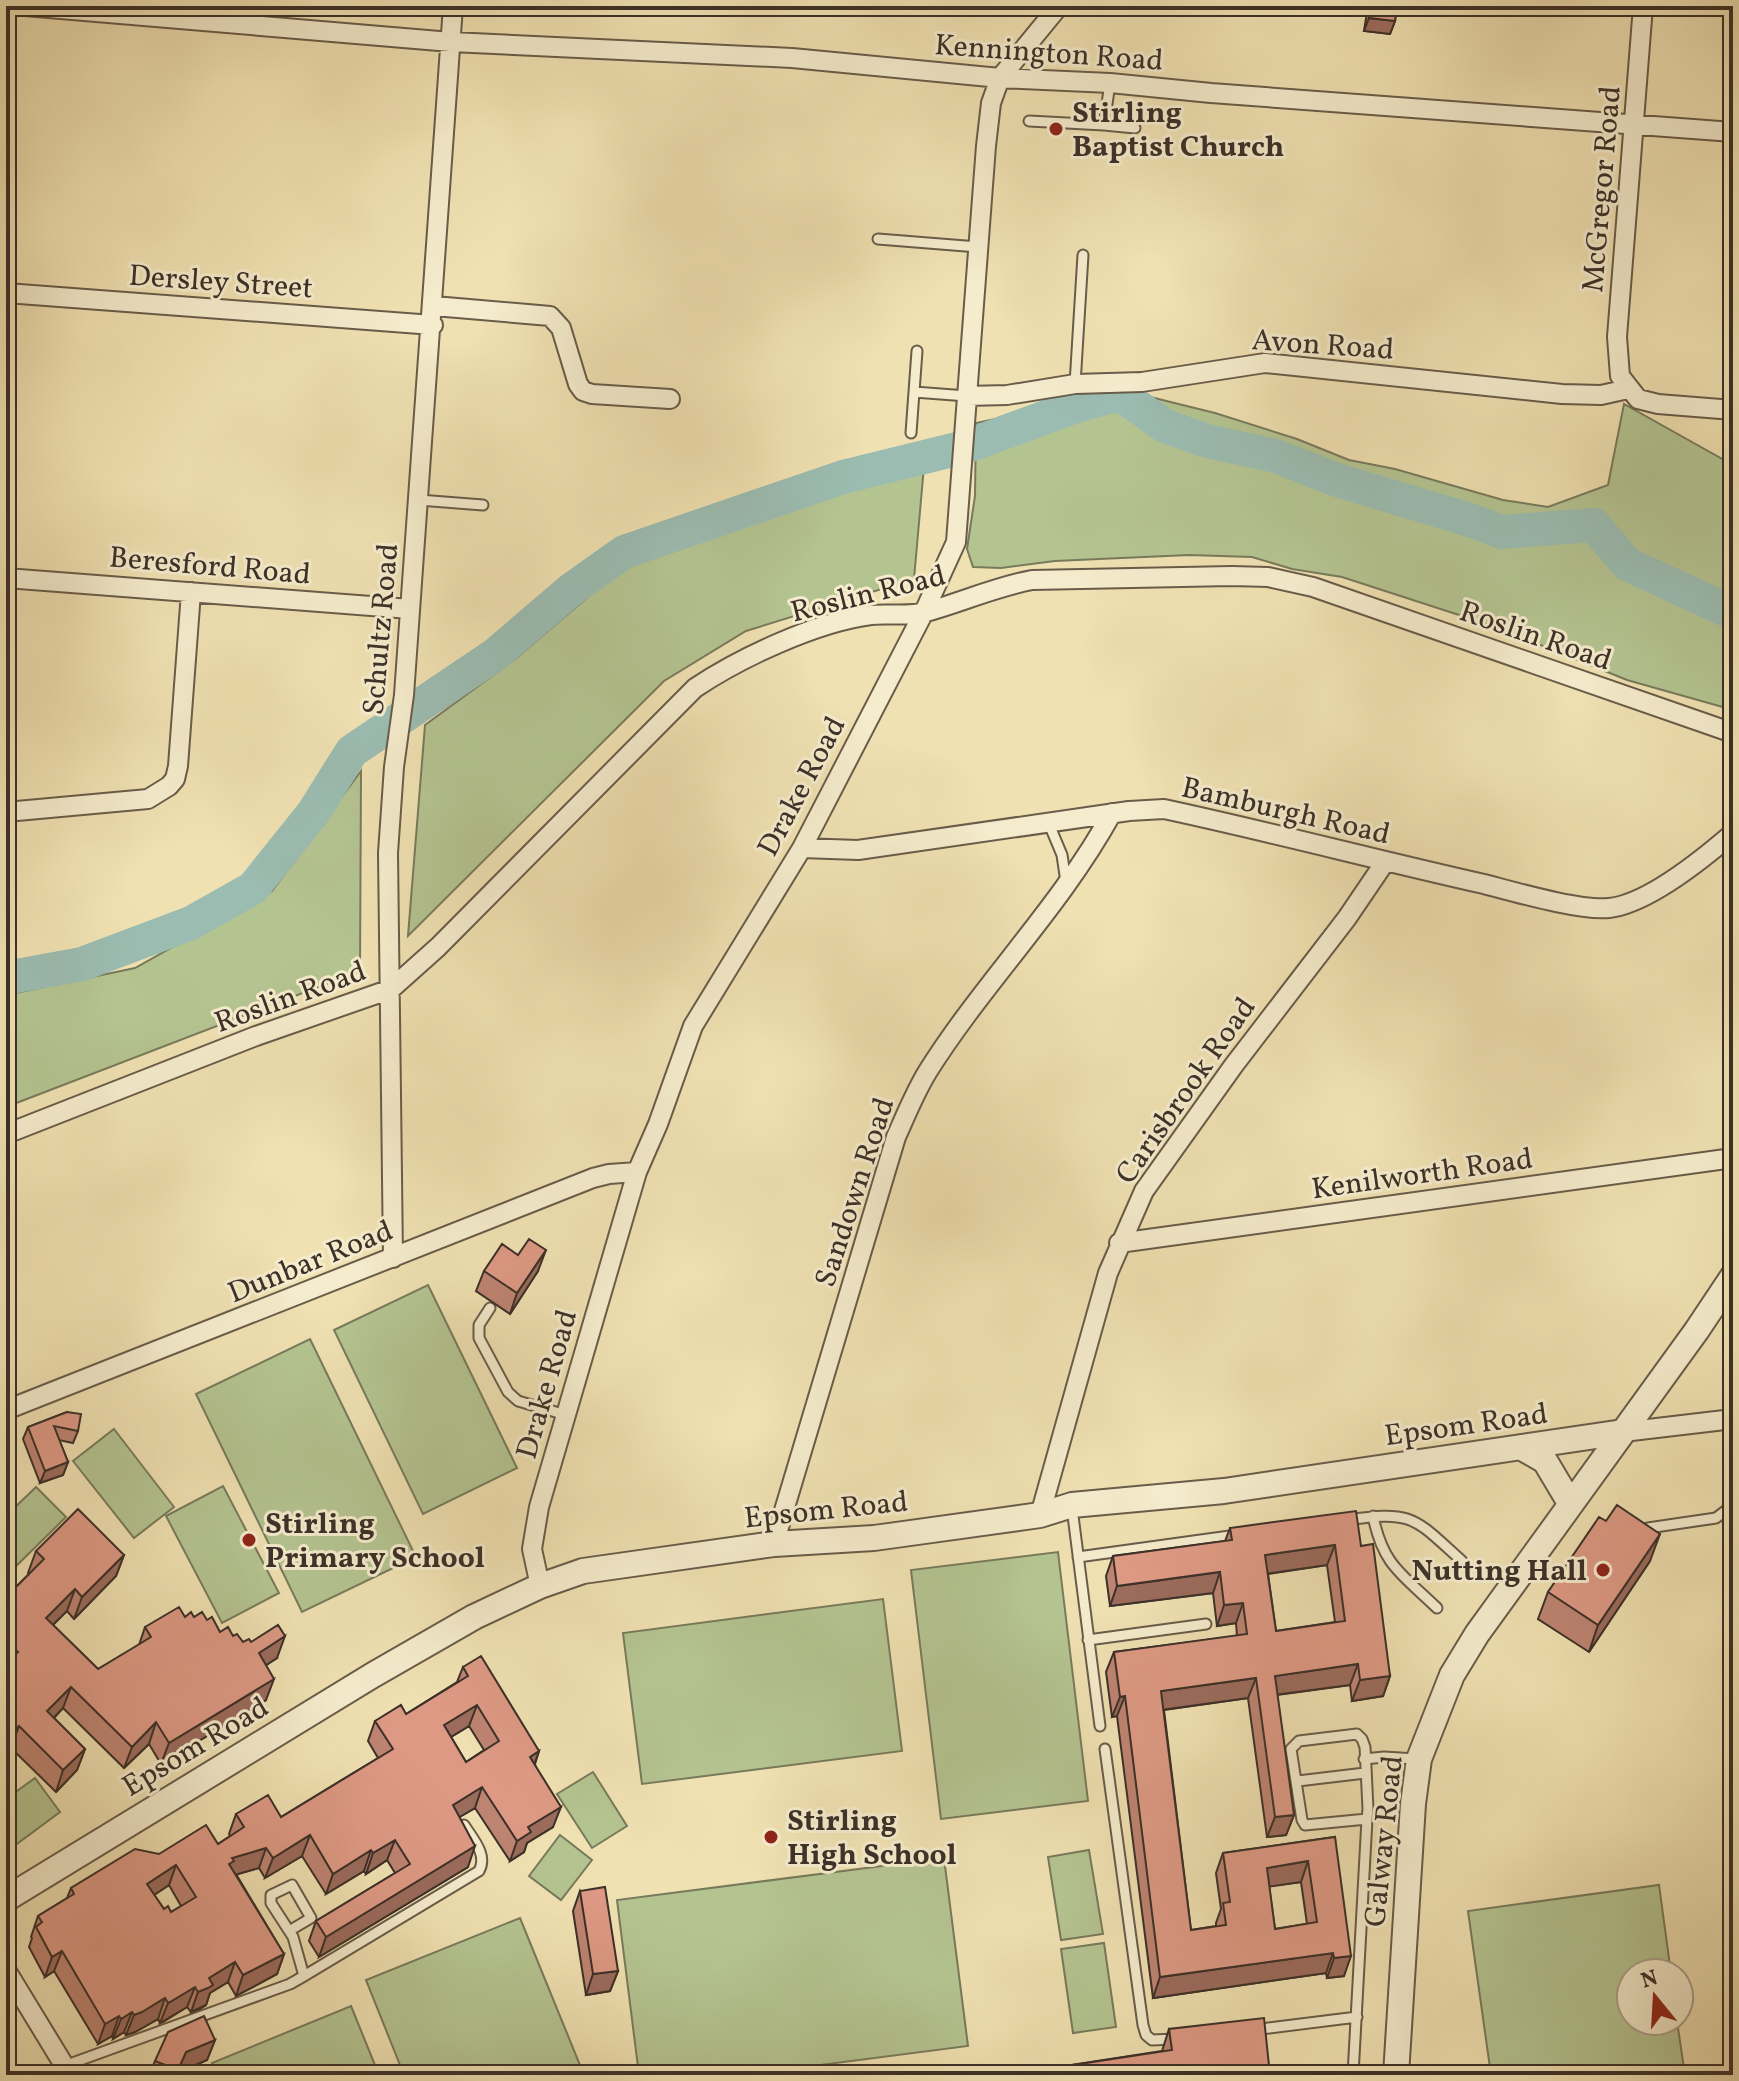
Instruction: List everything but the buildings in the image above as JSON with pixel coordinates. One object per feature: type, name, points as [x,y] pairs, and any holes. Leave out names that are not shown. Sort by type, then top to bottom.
[{"type":"street","name":"Kennington Road","points":[[25,6],[451,42],[792,58],[1000,78],[1110,83],[1733,132]]},
{"type":"street","name":"Schultz Road","points":[[393,1258],[388,853],[419,500],[453,6]]},
{"type":"street","name":"Drake Road","points":[[540,1586],[532,1549],[534,1533],[566,1415],[637,1172],[658,1124],[693,1026],[802,848],[924,612],[956,542],[991,103],[1000,78],[1059,6]]},
{"type":"street","name":"McGregor Road","points":[[1624,382],[1617,337],[1643,6]]},
{"type":"street","name":"Dersley Street","points":[[6,293],[433,315],[550,316],[561,328],[578,384],[583,391],[670,399]]},
{"type":"street","name":"Avon Road","points":[[967,396],[1007,395],[1075,384],[1142,382],[1265,363],[1562,394],[1601,395],[1624,382]]},
{"type":"street","points":[[1624,382],[1638,399],[1658,404],[1733,410]]},
{"type":"street","name":"Roslin Road","points":[[6,1134],[256,1036],[391,989],[438,947],[695,688],[720,671],[815,630],[871,615],[902,616],[924,612],[999,586],[1032,580],[1268,577],[1313,587],[1733,733]]},
{"type":"street","name":"Beresford Road","points":[[6,578],[410,609]]},
{"type":"street","points":[[6,812],[148,799],[175,779],[191,592]]},
{"type":"street","name":"Bamburgh Road","points":[[802,848],[858,850],[1112,813],[1164,809],[1385,862],[1581,905],[1610,908],[1631,902],[1669,881],[1733,833]]},
{"type":"street","name":"Sandown Road","points":[[774,1544],[896,1137],[908,1110],[940,1053],[1089,853],[1112,813]]},
{"type":"street","name":"Carisbrook Road","points":[[1040,1515],[1119,1243],[1144,1191],[1172,1149],[1347,918],[1385,862]]},
{"type":"street","name":"Kenilworth Road","points":[[1119,1243],[1733,1158]]},
{"type":"street","name":"Dunbar Road","points":[[6,1410],[593,1178],[637,1172]]},
{"type":"street","name":"Galway Road","points":[[1396,2075],[1413,1804],[1419,1759],[1452,1675],[1477,1634],[1733,1276]]},
{"type":"street","name":"Epsom Road","points":[[6,1899],[373,1675],[474,1617],[540,1586],[583,1571],[774,1544],[874,1538],[1040,1515],[1072,1505],[1224,1491],[1623,1432],[1733,1419]]},
{"type":"street","points":[[1524,1449],[1545,1461],[1570,1503]]},
{"type":"street","points":[[6,1970],[67,2071]]},
{"type":"lane","points":[[1104,125],[1110,83]]},
{"type":"lane","points":[[1029,121],[1135,128]]},
{"type":"lane","points":[[878,239],[978,247]]},
{"type":"lane","points":[[1075,384],[1083,255]]},
{"type":"lane","points":[[911,433],[917,351]]},
{"type":"lane","points":[[914,392],[967,396]]},
{"type":"lane","points":[[419,500],[483,505]]},
{"type":"lane","points":[[1048,823],[1062,855],[1066,885]]},
{"type":"lane","points":[[490,1308],[479,1325],[479,1338],[508,1392],[518,1401],[566,1415]]},
{"type":"lane","points":[[1072,1505],[1100,1726]]},
{"type":"lane","points":[[1648,1528],[1716,1518],[1733,1505]]},
{"type":"lane","points":[[1342,1520],[1397,1515],[1419,1523],[1462,1561]]},
{"type":"lane","points":[[1373,1516],[1378,1541],[1389,1562],[1437,1608]]},
{"type":"lane","points":[[1078,1557],[1249,1533]]},
{"type":"lane","points":[[1088,1640],[1206,1624]]},
{"type":"lane","points":[[1353,2075],[1367,1819],[1365,1747],[1357,1734],[1299,1741],[1291,1749],[1305,1825],[1367,1819]]},
{"type":"lane","points":[[1105,1749],[1143,2025],[1146,2035],[1152,2040],[1191,2037]]},
{"type":"lane","points":[[1364,1759],[1419,1759]]},
{"type":"lane","points":[[1298,1781],[1365,1773]]},
{"type":"lane","points":[[67,2071],[290,1984],[479,1871],[483,1857],[464,1825]]},
{"type":"lane","points":[[289,1931],[311,1918],[292,1885],[271,1895],[270,1899],[289,1931],[304,1976]]},
{"type":"lane","points":[[1236,2032],[1357,2017]]},
{"type":"green space","points":[[1122,390],[1215,413],[1297,439],[1349,460],[1395,469],[1503,500],[1548,507],[1608,485],[1624,404],[1733,465],[1733,710],[1627,680],[1496,627],[1342,577],[1292,569],[1252,557],[1189,555],[1055,561],[1001,568],[973,567],[967,549],[975,496],[976,423],[1040,403]]},
{"type":"green space","points":[[924,466],[914,579],[746,631],[664,681],[408,936],[425,725],[515,659],[641,552]]},
{"type":"green space","points":[[361,771],[360,971],[6,1107],[6,995],[135,968],[272,891]]},
{"type":"green space","points":[[428,1285],[517,1468],[423,1514],[334,1330]]},
{"type":"green space","points":[[310,1339],[416,1557],[302,1612],[196,1394]]},
{"type":"green space","points":[[114,1429],[174,1507],[134,1538],[73,1461]]},
{"type":"green space","points":[[223,1486],[279,1593],[222,1623],[166,1516]]},
{"type":"green space","points":[[36,1487],[66,1517],[6,1576],[6,1516]]},
{"type":"green space","points":[[1058,1552],[1088,1801],[941,1819],[911,1570]]},
{"type":"green space","points":[[883,1599],[902,1751],[642,1784],[623,1633]]},
{"type":"green space","points":[[593,1772],[627,1826],[592,1848],[557,1794]]},
{"type":"green space","points":[[35,1778],[60,1812],[6,1852],[6,1799]]},
{"type":"green space","points":[[560,1835],[592,1860],[561,1900],[529,1876]]},
{"type":"green space","points":[[1089,1850],[1103,1934],[1061,1940],[1048,1857]]},
{"type":"green space","points":[[944,1858],[968,2046],[743,2075],[639,2075],[617,1900]]},
{"type":"green space","points":[[1659,1885],[1669,1957],[1615,1957],[1615,2037],[1679,2037],[1685,2075],[1491,2075],[1468,1911]]},
{"type":"green space","points":[[520,1918],[584,2075],[404,2075],[366,1980]]},
{"type":"green space","points":[[1104,1943],[1116,2027],[1073,2033],[1061,1949]]},
{"type":"green space","points":[[351,2006],[379,2075],[217,2075],[212,2063]]},
{"type":"waterway","points":[[6,978],[82,964],[191,923],[253,888],[313,813],[352,751],[496,654],[572,589],[624,552],[843,477],[965,447],[1112,396],[1124,397],[1165,426],[1207,441],[1276,456],[1337,480],[1501,532],[1594,525],[1627,564],[1733,613]]},
{"type":"place","name":"Stirling Baptist Church","points":[[1056,129]]},
{"type":"place","name":"Stirling Primary School","points":[[249,1540]]},
{"type":"place","name":"Nutting Hall","points":[[1603,1570]]},
{"type":"place","name":"Stirling High School","points":[[771,1837]]}]
